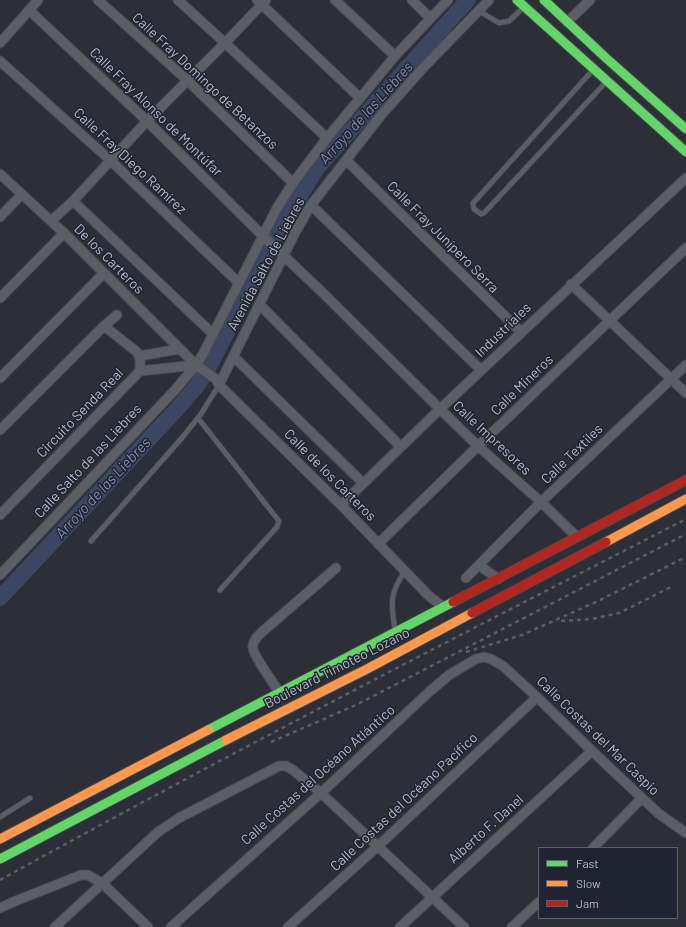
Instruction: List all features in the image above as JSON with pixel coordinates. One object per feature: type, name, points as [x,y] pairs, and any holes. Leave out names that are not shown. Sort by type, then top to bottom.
[{"type":"main road","points":[[517,0],[524,8],[686,152]]},
{"type":"main road","points":[[544,0],[686,129]]},
{"type":"main road","name":"Boulevard Timoteo Lozano","points":[[0,839],[686,480]]},
{"type":"main road","name":"Boulevard Timoteo Lozano","points":[[0,859],[232,737],[367,669],[686,499]]},
{"type":"street","points":[[0,43],[38,0]]},
{"type":"street","name":"Calle Fray Domingo de Betanzos","points":[[98,0],[187,80],[293,183]]},
{"type":"street","points":[[178,0],[226,42],[327,138]]},
{"type":"street","points":[[335,0],[395,56]]},
{"type":"street","points":[[412,0],[430,18]]},
{"type":"street","name":"Avenida Salto de Liebres","points":[[199,367],[213,334],[239,283],[265,238],[277,208],[293,183],[327,138],[395,56],[448,0]]},
{"type":"street","name":"Avenida Salto de Liebres","points":[[218,382],[234,357],[283,254],[311,205],[382,114],[423,68],[489,0]]},
{"type":"street","points":[[568,22],[590,0]]},
{"type":"street","points":[[51,221],[72,201],[187,80],[226,42],[261,1],[360,98]]},
{"type":"street","name":"Calle Fray Alonso de Montúfar","points":[[29,10],[147,121],[440,409]]},
{"type":"street","name":"Calle Fray Diego Ramírez","points":[[0,61],[111,160],[239,283]]},
{"type":"street","name":"Calle Fray Junípero Serra","points":[[346,160],[521,332]]},
{"type":"street","name":"De los Carteros","points":[[0,174],[64,233],[199,367]]},
{"type":"street","name":"Industriales","points":[[341,505],[400,446],[571,284],[686,178]]},
{"type":"street","points":[[0,217],[22,194]]},
{"type":"street","points":[[72,201],[213,334]]},
{"type":"street","points":[[311,205],[481,370]]},
{"type":"street","points":[[0,298],[64,233]]},
{"type":"street","name":"Calle Mineros","points":[[378,544],[478,446],[686,248]]},
{"type":"street","points":[[0,378],[104,273]]},
{"type":"street","points":[[571,284],[686,393]]},
{"type":"street","points":[[259,304],[400,446]]},
{"type":"street","points":[[0,430],[104,326],[117,315]]},
{"type":"street","points":[[104,326],[134,349],[140,356],[140,371]]},
{"type":"street","points":[[140,356],[179,348]]},
{"type":"street","points":[[234,357],[363,483]]},
{"type":"street","name":"Calle Textiles","points":[[466,578],[541,502],[686,365]]},
{"type":"street","name":"Circuito Senda Real","points":[[0,514],[140,371],[199,367]]},
{"type":"street","name":"Calle de los Carteros","points":[[199,367],[218,382],[378,544],[443,607]]},
{"type":"street","name":"Calle Salto de las Liebres","points":[[0,575],[175,390],[199,367]]},
{"type":"street","name":"Calle Impresores","points":[[440,409],[577,537]]},
{"type":"street","points":[[479,565],[498,579]]},
{"type":"street","points":[[279,692],[254,654],[252,646],[262,632],[336,568]]},
{"type":"street","name":"Calle Costas del Océano Atlántico","points":[[171,927],[449,675],[476,659],[484,657],[490,659]]},
{"type":"street","name":"Calle Costas del Mar Caspio","points":[[490,659],[503,666],[642,798],[663,817],[686,833]]},
{"type":"street","name":"Calle Costas del Océano Pacífico","points":[[288,927],[377,847],[537,697]]},
{"type":"street","name":"Alberto F. Danel","points":[[400,927],[592,751]]},
{"type":"street","points":[[55,927],[158,832],[179,818],[279,766],[286,766],[293,770],[320,793],[431,898],[464,927]]},
{"type":"street","points":[[594,847],[642,798]]},
{"type":"street","points":[[0,908],[85,874],[103,884],[148,927]]},
{"type":"street","points":[[512,927],[538,903]]},
{"type":"lane","points":[[479,11],[499,23],[509,21],[524,8]]},
{"type":"lane","points":[[593,70],[473,203],[474,209],[481,214],[484,213],[606,81]]},
{"type":"lane","points":[[91,541],[198,418],[209,402],[218,382]]},
{"type":"lane","points":[[198,418],[279,520],[277,527],[220,590]]},
{"type":"lane","points":[[396,632],[392,607],[392,595],[397,583],[405,571]]},
{"type":"lane","points":[[0,816],[30,798]]},
{"type":"waterway","name":"Arroyo de las Liebres","points":[[276,235],[317,168],[468,0]]},
{"type":"waterway","name":"Arroyo de las Liebres","points":[[208,369],[269,249]]},
{"type":"waterway","name":"Arroyo de las Liebres","points":[[0,598],[177,409],[204,375]]},
{"type":"railway","points":[[0,880],[85,833],[427,652],[686,519]]},
{"type":"railway","points":[[271,742],[356,705],[686,534]]},
{"type":"railway","points":[[466,652],[522,635],[596,602],[686,557]]},
{"type":"railway","points":[[561,621],[592,619],[619,613],[671,587]]},
{"type":"traffic: fast","points":[[517,0],[686,152]]},
{"type":"traffic: fast","points":[[544,0],[606,58],[686,129]]},
{"type":"traffic: fast","points":[[208,730],[453,602]]},
{"type":"traffic: fast","points":[[0,859],[226,740]]},
{"type":"traffic: slow","points":[[606,542],[686,499]]},
{"type":"traffic: slow","points":[[226,740],[367,669],[472,613]]},
{"type":"traffic: slow","points":[[0,839],[208,730]]},
{"type":"traffic: jam","points":[[453,602],[686,480]]},
{"type":"traffic: jam","points":[[472,613],[606,542]]}]
